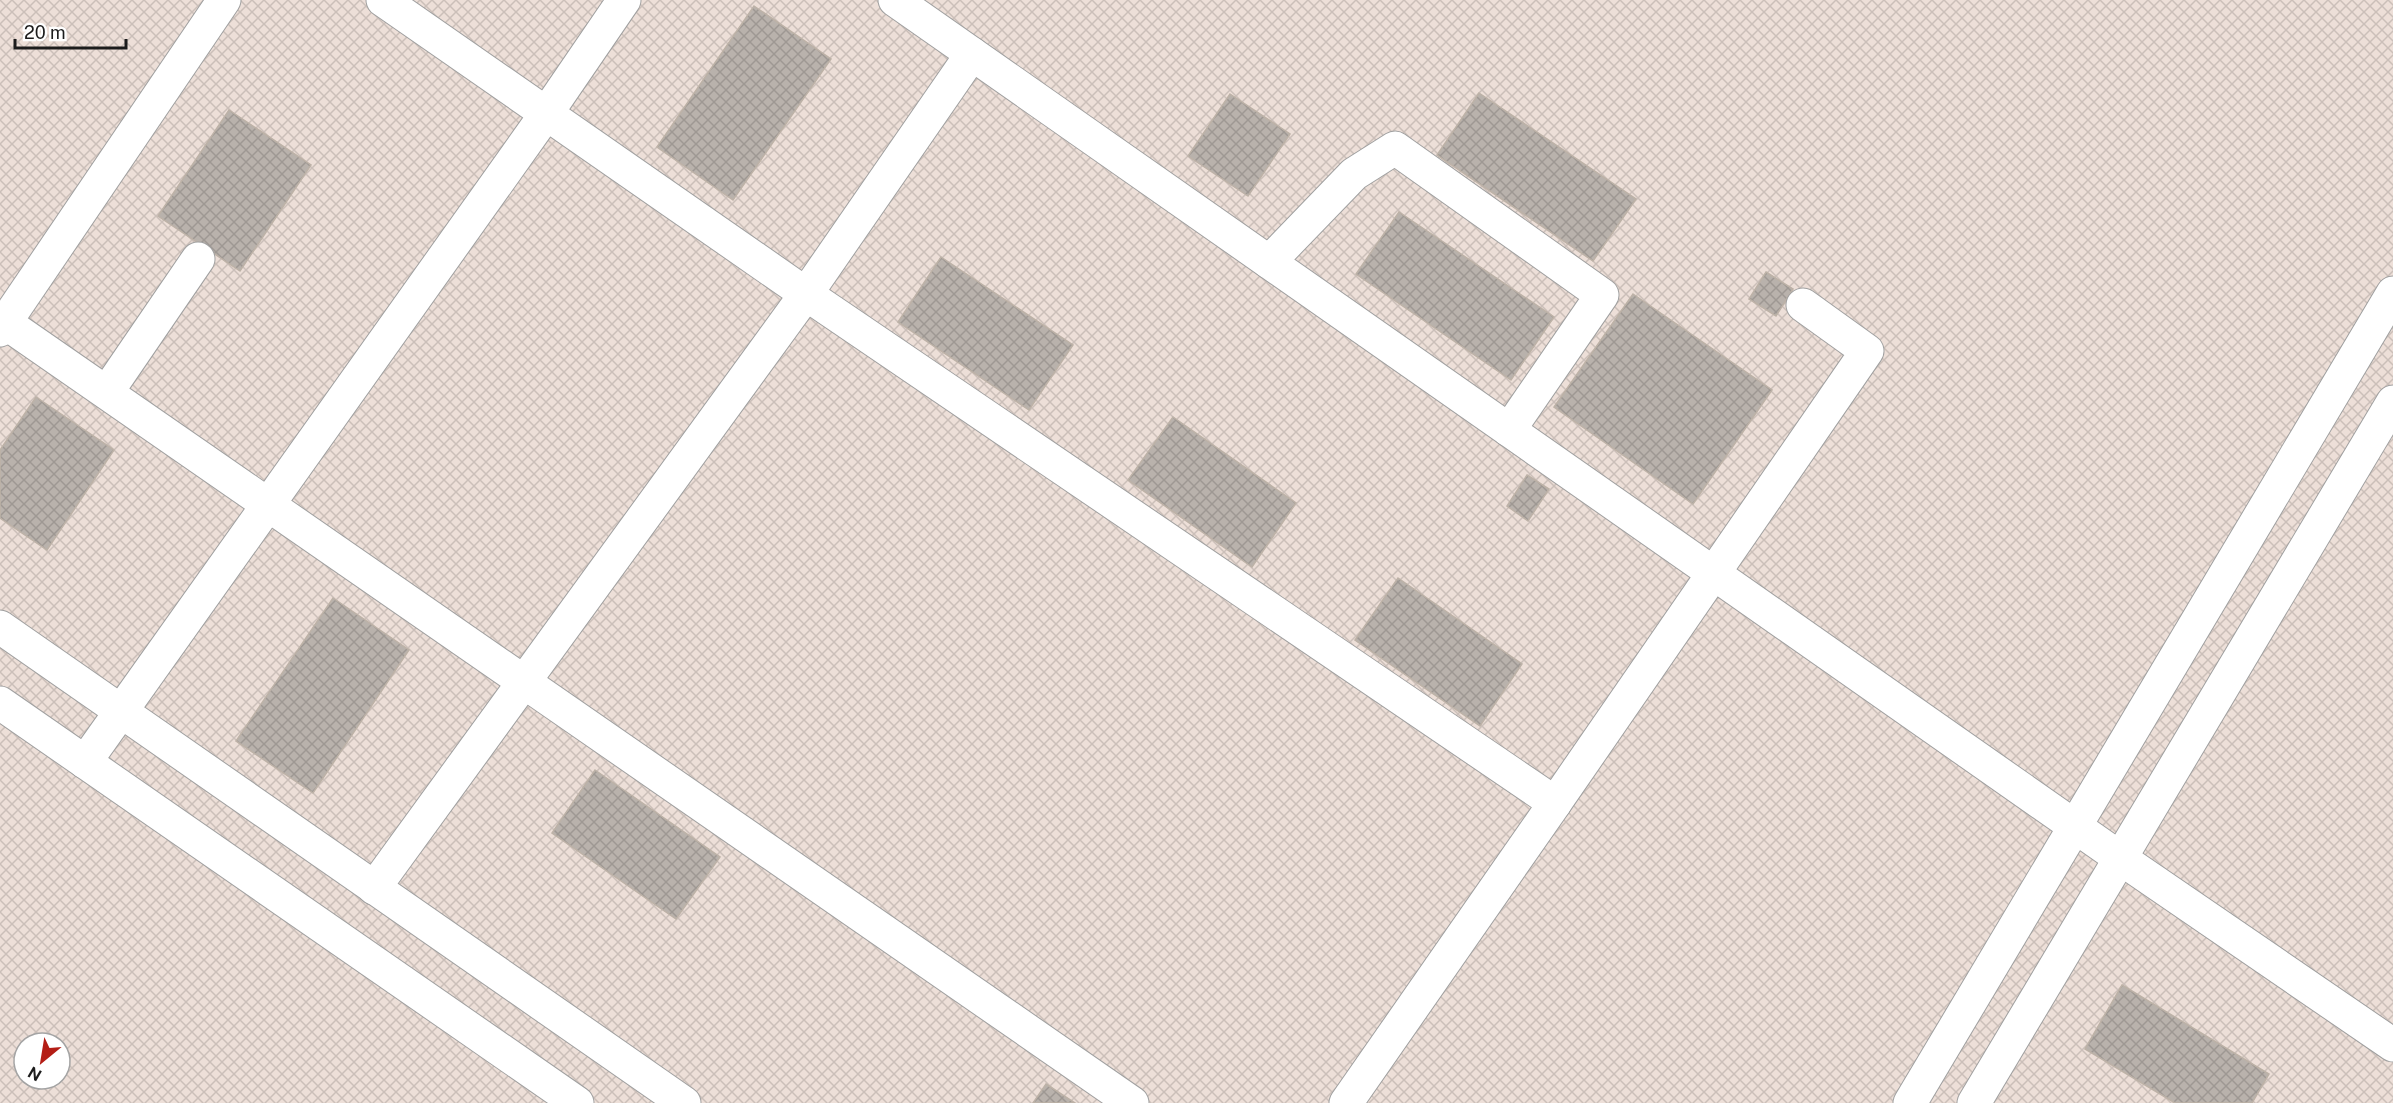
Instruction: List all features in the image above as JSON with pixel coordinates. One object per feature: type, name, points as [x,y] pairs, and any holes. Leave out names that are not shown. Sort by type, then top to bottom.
[{"type":"lane","points":[[224,0],[2,323],[107,392],[1132,1103]]},
{"type":"lane","points":[[382,0],[806,294],[1555,803]]},
{"type":"lane","points":[[85,762],[546,114],[624,0]]},
{"type":"lane","points":[[895,0],[2120,858],[2393,1045]]},
{"type":"lane","points":[[374,888],[806,294],[972,54]]},
{"type":"lane","points":[[1269,262],[1354,174],[1395,148],[1602,295],[1509,430]]},
{"type":"lane","points":[[107,392],[198,259]]},
{"type":"lane","points":[[1910,1103],[2393,293]]},
{"type":"lane","points":[[1346,1103],[1867,351],[1803,305]]},
{"type":"lane","points":[[1974,1103],[2393,402]]},
{"type":"lane","points":[[0,627],[684,1103]]},
{"type":"lane","points":[[0,703],[577,1103]]},
{"type":"shaded area","points":[[0,0],[2393,0],[2393,1103],[0,1103]]},
{"type":"building","points":[[754,6],[831,59],[733,200],[657,147]]},
{"type":"building","points":[[1479,93],[1636,199],[1593,261],[1437,155]]},
{"type":"building","points":[[1230,94],[1290,134],[1248,196],[1188,156]]},
{"type":"building","points":[[229,110],[311,165],[240,271],[158,216]]},
{"type":"building","points":[[1399,212],[1554,317],[1511,380],[1356,274]]},
{"type":"building","points":[[941,257],[1073,345],[1029,410],[898,322]]},
{"type":"building","points":[[1766,272],[1793,289],[1776,316],[1749,299]]},
{"type":"building","points":[[1633,294],[1772,390],[1693,504],[1554,407]]},
{"type":"building","points":[[36,397],[114,450],[47,550],[0,518],[0,450]]},
{"type":"building","points":[[1173,417],[1296,503],[1252,567],[1128,480]]},
{"type":"building","points":[[1527,475],[1549,489],[1528,521],[1507,506]]},
{"type":"building","points":[[1398,578],[1522,664],[1480,726],[1355,640]]},
{"type":"building","points":[[333,598],[409,650],[313,793],[236,741]]},
{"type":"building","points":[[595,770],[720,857],[676,919],[552,833]]},
{"type":"building","points":[[2122,985],[2269,1074],[2252,1103],[2175,1103],[2085,1049]]},
{"type":"building","points":[[1046,1084],[1075,1103],[1033,1103]]}]
